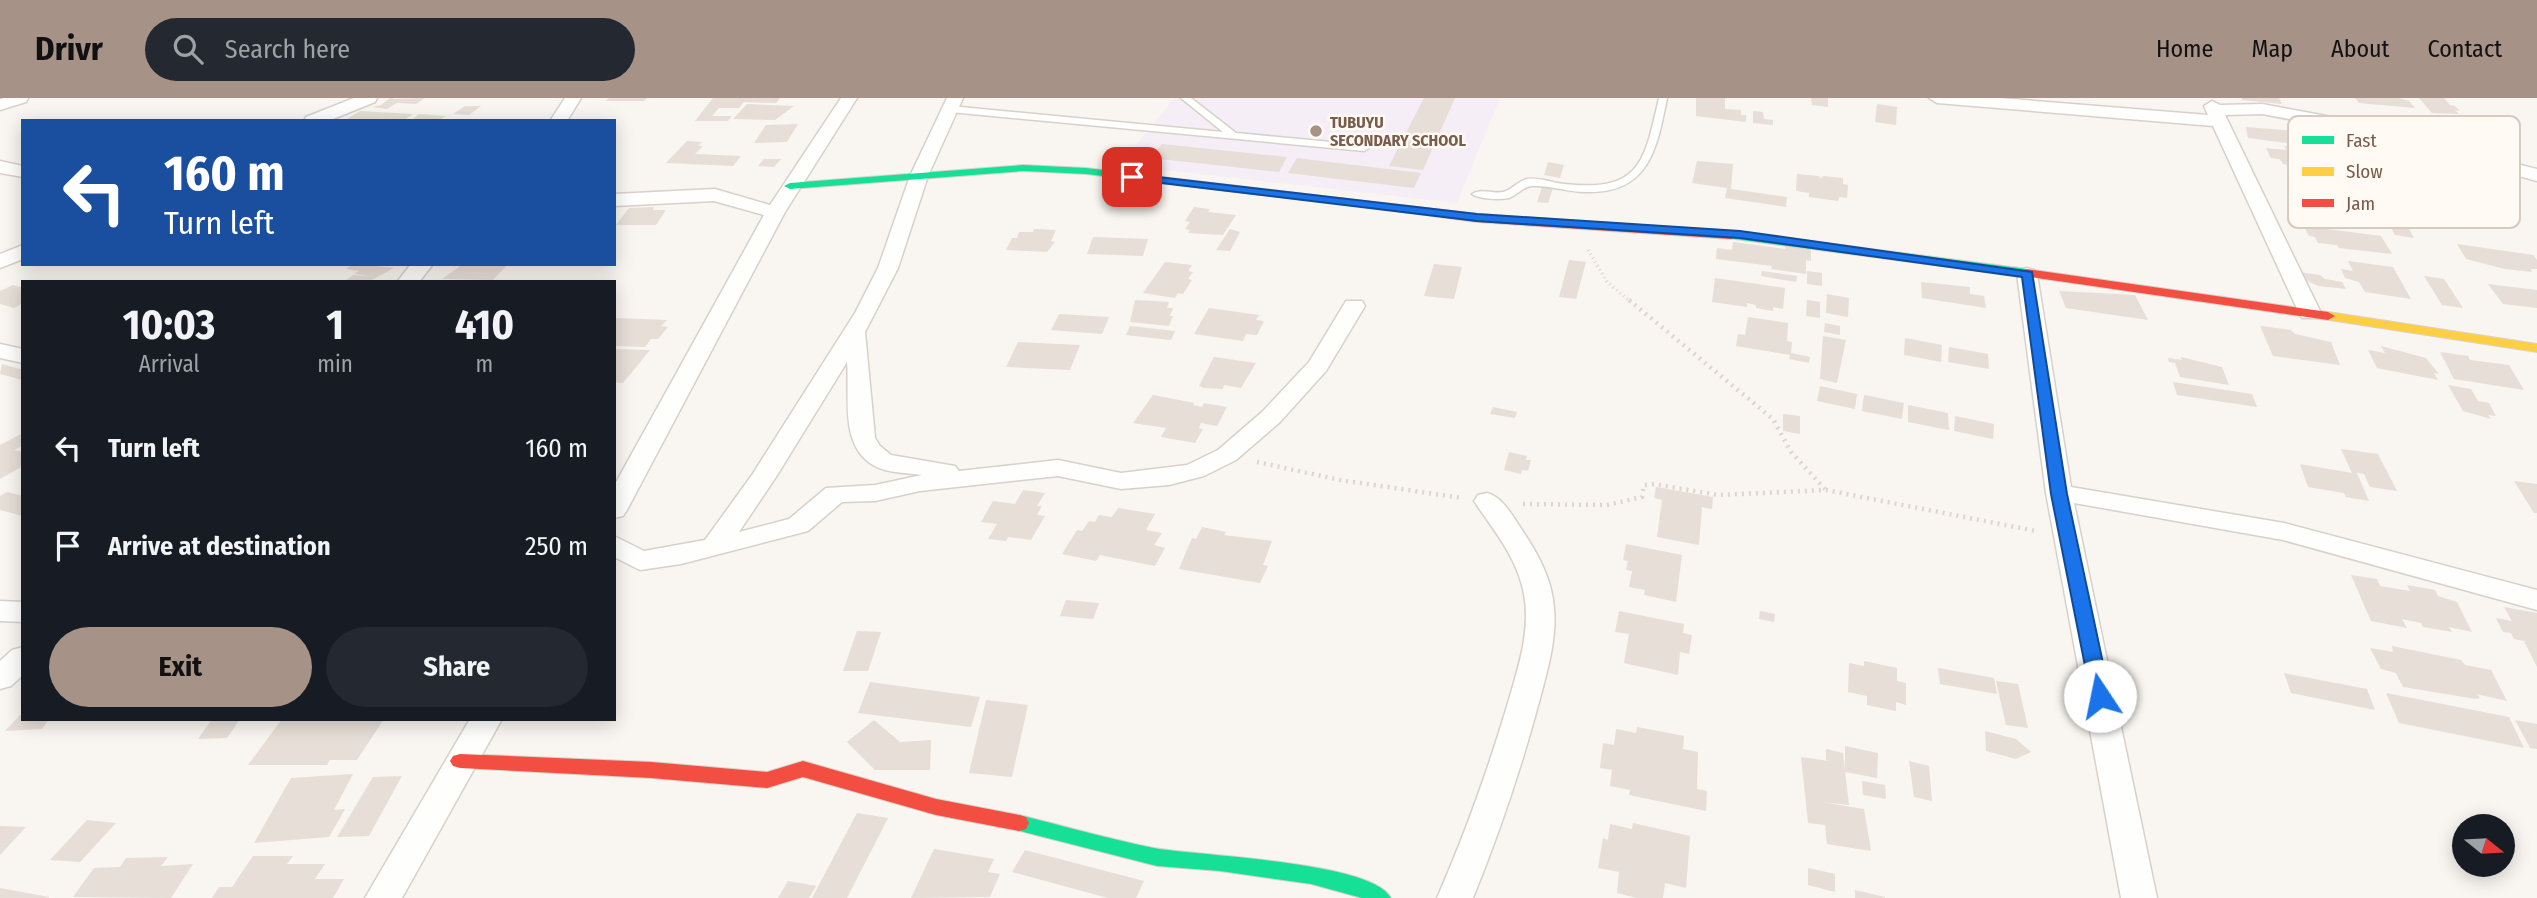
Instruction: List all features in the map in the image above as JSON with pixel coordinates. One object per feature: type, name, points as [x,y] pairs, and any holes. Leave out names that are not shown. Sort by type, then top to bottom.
[{"type":"street","points":[[0,105],[20,98]]},
{"type":"street","points":[[317,119],[369,98]]},
{"type":"street","points":[[559,119],[573,98]]},
{"type":"street","points":[[616,506],[775,212],[849,98]]},
{"type":"street","points":[[1937,98],[2213,110],[2262,109],[2300,116]]},
{"type":"street","points":[[714,547],[763,477],[854,330],[888,268],[919,176],[952,103]]},
{"type":"street","points":[[2213,110],[2310,313]]},
{"type":"street","points":[[0,167],[21,172]]},
{"type":"street","points":[[790,186],[1023,168],[1086,171],[1477,218],[1740,234],[2310,313],[2537,348]]},
{"type":"street","points":[[2520,171],[2537,175]]},
{"type":"street","points":[[616,200],[715,195],[775,212]]},
{"type":"street","points":[[0,262],[21,252]]},
{"type":"street","points":[[409,280],[421,266]]},
{"type":"street","points":[[2028,274],[2059,494],[2139,898]]},
{"type":"street","points":[[616,546],[640,561],[714,547],[798,525],[835,494],[875,493],[919,484],[1058,468],[1121,481],[1147,480],[1195,471],[1227,455],[1271,417],[1318,366],[1354,306]]},
{"type":"street","points":[[854,330],[863,438],[870,450],[883,461],[979,477]]},
{"type":"street","points":[[0,351],[21,356]]},
{"type":"street","points":[[2059,494],[2142,505],[2284,532],[2537,600]]},
{"type":"street","points":[[1455,898],[1479,842],[1510,751],[1538,649],[1540,609],[1526,559],[1515,537],[1487,501]]},
{"type":"street","points":[[0,611],[21,612]]},
{"type":"street","points":[[0,678],[21,658]]},
{"type":"street","points":[[383,898],[485,721]]},
{"type":"street","points":[[460,761],[651,770],[767,780],[803,769],[936,807],[1058,831],[1157,857],[1220,862],[1311,876],[1373,892],[1380,898]]},
{"type":"lane","points":[[1185,98],[1234,136]]},
{"type":"lane","points":[[1477,194],[1507,195],[1528,182],[1596,191],[1621,186],[1643,168],[1655,134],[1663,98]]},
{"type":"lane","points":[[952,103],[1234,136],[1364,148]]},
{"type":"path","points":[[1587,248],[1607,282],[1773,419],[1791,452],[1826,490]]},
{"type":"path","points":[[1227,455],[1340,480],[1487,501],[1545,505],[1607,505],[1642,497],[1644,485],[1658,482],[1716,495],[1826,490],[2068,537]]},
{"type":"shaded area","name":"TUBUYU SECONDARY SCHOOL","points":[[1174,98],[1500,98],[1457,203],[1120,165]]},
{"type":"building","points":[[390,98],[425,98],[416,104],[397,103],[387,109],[372,107],[381,105]]},
{"type":"building","points":[[609,98],[647,98],[644,101],[606,101]]},
{"type":"building","points":[[713,98],[780,98],[776,103],[744,102],[739,108],[719,108],[712,116],[732,116],[728,121],[695,121]]},
{"type":"building","points":[[1424,98],[1455,98],[1423,170],[1389,166]]},
{"type":"building","points":[[1696,98],[1725,98],[1725,109],[1741,110],[1741,115],[1746,115],[1746,122],[1696,116]]},
{"type":"building","points":[[1811,98],[1828,98],[1828,107],[1812,105]]},
{"type":"building","points":[[2279,98],[2282,104],[2242,100]]},
{"type":"building","points":[[2355,98],[2399,98],[2409,101],[2415,108],[2359,103]]},
{"type":"building","points":[[2419,98],[2444,98],[2460,111],[2455,110],[2459,114],[2432,113]]},
{"type":"building","points":[[747,104],[794,106],[775,120],[733,119]]},
{"type":"building","points":[[1877,104],[1897,107],[1896,125],[1875,122]]},
{"type":"building","points":[[465,106],[481,106],[469,115],[453,114]]},
{"type":"building","points":[[360,111],[413,114],[406,119],[347,119]]},
{"type":"building","points":[[1753,111],[1763,112],[1764,119],[1773,120],[1773,125],[1753,123]]},
{"type":"building","points":[[419,114],[446,116],[441,119],[413,119]]},
{"type":"building","points":[[798,124],[787,142],[754,143],[766,125]]},
{"type":"building","points":[[2246,127],[2288,130],[2288,143],[2248,138]]},
{"type":"building","points":[[687,141],[702,142],[698,146],[703,146],[695,154],[741,156],[733,166],[666,163]]},
{"type":"building","points":[[1162,144],[1287,157],[1279,172],[1151,158]]},
{"type":"building","points":[[2284,146],[2288,146],[2288,165],[2283,164],[2280,159],[2271,158],[2266,148],[2287,150]]},
{"type":"building","points":[[1297,158],[1421,173],[1414,188],[1288,173]]},
{"type":"building","points":[[764,159],[781,159],[774,167],[758,166]]},
{"type":"building","points":[[1697,161],[1733,164],[1731,189],[1787,197],[1786,207],[1725,198],[1727,188],[1692,183]]},
{"type":"building","points":[[1548,162],[1564,165],[1560,178],[1544,175]]},
{"type":"building","points":[[1797,174],[1819,176],[1821,179],[1823,176],[1843,178],[1843,184],[1848,185],[1847,198],[1839,197],[1838,201],[1809,197],[1809,193],[1796,191]]},
{"type":"building","points":[[1542,187],[1553,188],[1548,203],[1537,202]]},
{"type":"building","points":[[654,207],[653,210],[666,210],[656,225],[616,225],[629,208]]},
{"type":"building","points":[[1194,207],[1210,209],[1208,212],[1236,215],[1223,235],[1188,233],[1190,230],[1185,229],[1190,222],[1185,221]]},
{"type":"building","points":[[2305,228],[2381,236],[2392,254],[2339,248],[2337,245],[2318,243],[2315,237],[2309,236]]},
{"type":"building","points":[[2391,228],[2409,228],[2414,238],[2395,235]]},
{"type":"building","points":[[1034,229],[1056,230],[1051,241],[1055,242],[1047,252],[1006,250],[1012,238],[1017,238],[1019,232],[1033,232]]},
{"type":"building","points":[[1230,229],[1240,232],[1230,251],[1216,250]]},
{"type":"building","points":[[1093,237],[1148,239],[1143,256],[1087,254]]},
{"type":"building","points":[[1733,242],[1785,249],[1785,242],[1811,245],[1811,261],[1806,260],[1806,274],[1771,269],[1772,266],[1716,259],[1717,248],[1732,250]]},
{"type":"building","points":[[2457,244],[2533,255],[2537,260],[2537,269],[2531,269],[2532,272],[2505,269],[2466,259]]},
{"type":"building","points":[[1569,260],[1586,262],[1576,299],[1559,297]]},
{"type":"building","points":[[2348,261],[2393,267],[2411,299],[2365,292],[2359,282],[2345,278],[2341,269],[2353,271]]},
{"type":"building","points":[[1165,262],[1192,265],[1188,271],[1193,272],[1188,279],[1192,280],[1183,294],[1178,293],[1175,298],[1143,293]]},
{"type":"building","points":[[1434,264],[1462,267],[1454,299],[1424,296]]},
{"type":"building","points":[[350,266],[394,268],[372,280],[346,280],[353,275],[374,277],[354,274],[359,271],[346,269]]},
{"type":"building","points":[[460,266],[506,266],[493,280],[442,279]]},
{"type":"building","points":[[1762,271],[1797,276],[1796,282],[1761,276]]},
{"type":"building","points":[[1807,271],[1822,273],[1822,286],[1807,284]]},
{"type":"building","points":[[2299,272],[2342,282],[2346,289],[2318,286],[2301,278]]},
{"type":"building","points":[[2424,276],[2444,279],[2463,308],[2442,305]]},
{"type":"building","points":[[1715,278],[1785,288],[1783,309],[1773,307],[1773,311],[1756,308],[1756,305],[1747,303],[1747,307],[1712,302]]},
{"type":"building","points":[[1921,282],[1970,287],[1970,294],[1984,296],[1986,308],[1922,298]]},
{"type":"building","points":[[2488,284],[2537,290],[2537,308],[2503,304]]},
{"type":"building","points":[[13,285],[21,287],[21,304],[14,308],[0,304],[0,291]]},
{"type":"building","points":[[2059,291],[2135,295],[2148,320],[2066,308]]},
{"type":"building","points":[[1827,294],[1849,298],[1848,317],[1826,313]]},
{"type":"building","points":[[1135,300],[1169,302],[1167,308],[1173,308],[1170,316],[1173,316],[1169,326],[1130,322]]},
{"type":"building","points":[[1807,300],[1820,302],[1820,318],[1806,316]]},
{"type":"building","points":[[1209,308],[1259,315],[1256,320],[1264,321],[1257,335],[1246,334],[1243,341],[1194,334]]},
{"type":"building","points":[[1059,314],[1109,317],[1102,334],[1051,330]]},
{"type":"building","points":[[1748,317],[1788,323],[1787,341],[1792,342],[1791,353],[1810,357],[1809,363],[1789,359],[1790,355],[1736,346],[1738,334],[1745,335]]},
{"type":"building","points":[[616,319],[667,320],[661,326],[668,327],[658,339],[651,339],[645,347],[616,346]]},
{"type":"building","points":[[1825,323],[1840,326],[1840,335],[1824,332]]},
{"type":"building","points":[[1130,326],[1175,331],[1171,340],[1126,335]]},
{"type":"building","points":[[2260,326],[2291,330],[2295,334],[2331,342],[2340,365],[2273,356]]},
{"type":"building","points":[[1823,336],[1846,340],[1837,383],[1820,379]]},
{"type":"building","points":[[1905,338],[1942,345],[1941,362],[1904,355]]},
{"type":"building","points":[[1018,342],[1080,345],[1070,370],[1006,367]]},
{"type":"building","points":[[2381,346],[2426,358],[2439,374],[2434,373],[2438,380],[2377,368],[2368,350],[2385,353]]},
{"type":"building","points":[[1949,347],[1988,354],[1989,369],[1948,362]]},
{"type":"building","points":[[616,349],[650,350],[623,383],[616,382]]},
{"type":"building","points":[[2440,352],[2468,356],[2470,360],[2509,365],[2524,390],[2454,379]]},
{"type":"building","points":[[1214,357],[1256,363],[1241,388],[1224,385],[1223,389],[1203,388],[1199,386]]},
{"type":"building","points":[[2181,357],[2222,367],[2229,385],[2180,377],[2175,363],[2169,362],[2168,358],[2182,360]]},
{"type":"building","points":[[2,364],[21,369],[21,379],[0,374]]},
{"type":"building","points":[[2173,382],[2252,394],[2257,407],[2177,395]]},
{"type":"building","points":[[2448,385],[2471,389],[2478,401],[2489,403],[2496,416],[2488,415],[2491,419],[2463,411]]},
{"type":"building","points":[[1820,386],[1857,394],[1855,409],[1817,401]]},
{"type":"building","points":[[1153,395],[1202,407],[1204,403],[1227,407],[1217,426],[1201,423],[1199,428],[1203,429],[1195,443],[1161,437],[1166,428],[1133,423]]},
{"type":"building","points":[[1864,395],[1904,403],[1902,419],[1862,411]]},
{"type":"building","points":[[1908,405],[1948,413],[1949,430],[1908,422]]},
{"type":"building","points":[[1493,407],[1517,412],[1515,418],[1490,414]]},
{"type":"building","points":[[1783,414],[1800,416],[1800,434],[1783,431]]},
{"type":"building","points":[[1955,416],[1994,424],[1993,439],[1954,431]]},
{"type":"building","points":[[21,434],[21,446],[14,450],[21,452],[21,467],[0,479],[0,445]]},
{"type":"building","points":[[2341,449],[2378,454],[2397,491],[2370,487],[2364,474],[2357,473],[2369,501],[2346,497],[2344,493],[2308,487],[2300,464],[2352,473]]},
{"type":"building","points":[[1509,452],[1527,456],[1526,460],[1531,460],[1528,471],[1522,470],[1521,474],[1504,470]]},
{"type":"building","points":[[2514,481],[2537,484],[2537,513],[2534,513]]},
{"type":"building","points":[[1656,487],[1713,497],[1712,509],[1702,507],[1699,545],[1657,537],[1662,500],[1654,498]]},
{"type":"building","points":[[1023,490],[1045,493],[1037,506],[1042,506],[1037,515],[1045,516],[1031,540],[1008,537],[1006,541],[988,539],[997,524],[981,522],[993,501],[1015,504]]},
{"type":"building","points":[[7,492],[21,496],[21,515],[0,510],[0,496]]},
{"type":"building","points":[[1118,508],[1155,514],[1146,530],[1162,533],[1154,545],[1165,548],[1155,566],[1100,555],[1096,561],[1062,554],[1077,530],[1082,531],[1089,521],[1095,522],[1099,515],[1112,517]]},
{"type":"building","points":[[1202,527],[1226,532],[1224,535],[1272,541],[1263,565],[1268,566],[1260,583],[1179,569],[1192,538],[1196,539]]},
{"type":"building","points":[[1626,544],[1682,555],[1676,602],[1644,595],[1645,590],[1629,587],[1632,571],[1626,570],[1628,561],[1623,560]]},
{"type":"building","points":[[2351,575],[2377,579],[2380,586],[2410,591],[2407,585],[2435,590],[2438,596],[2457,602],[2472,632],[2449,627],[2452,632],[2423,627],[2421,623],[2402,619],[2407,628],[2371,621]]},
{"type":"building","points":[[1066,600],[1099,603],[1093,619],[1060,616]]},
{"type":"building","points":[[2504,607],[2537,613],[2537,667],[2524,641],[2514,639],[2511,633],[2503,632],[2496,618],[2512,621]]},
{"type":"building","points":[[1619,611],[1684,624],[1683,633],[1692,635],[1689,654],[1680,652],[1678,675],[1624,663],[1629,634],[1615,632]]},
{"type":"building","points":[[1760,611],[1775,614],[1774,622],[1759,619]]},
{"type":"building","points":[[857,631],[881,632],[868,671],[843,671]]},
{"type":"building","points":[[2392,646],[2461,660],[2465,665],[2491,670],[2507,701],[2477,694],[2480,698],[2476,699],[2403,687],[2396,673],[2381,669],[2370,648],[2393,652]]},
{"type":"building","points":[[1864,661],[1897,668],[1897,681],[1906,683],[1906,705],[1896,702],[1896,711],[1867,705],[1867,696],[1848,692],[1849,663],[1864,666]]},
{"type":"building","points":[[1938,668],[1994,678],[1997,694],[1940,684]]},
{"type":"building","points":[[2284,673],[2367,689],[2375,710],[2291,693]]},
{"type":"building","points":[[1996,681],[2018,684],[2028,728],[2006,725]]},
{"type":"building","points":[[870,682],[980,697],[971,727],[858,713]]},
{"type":"building","points":[[2386,693],[2509,717],[2524,748],[2399,723]]},
{"type":"building","points":[[986,700],[1028,705],[1012,777],[969,773]]},
{"type":"building","points":[[20,715],[21,721],[48,721],[42,729],[5,731]]},
{"type":"building","points":[[874,720],[900,742],[931,740],[930,770],[875,770],[847,742]]},
{"type":"building","points":[[2515,720],[2537,724],[2537,749],[2530,748]]},
{"type":"building","points":[[211,721],[239,721],[227,738],[198,739]]},
{"type":"building","points":[[281,721],[383,721],[357,760],[330,760],[327,765],[248,765]]},
{"type":"building","points":[[1637,727],[1684,736],[1683,749],[1698,752],[1697,789],[1707,791],[1706,811],[1629,795],[1630,790],[1610,786],[1612,770],[1600,768],[1603,743],[1614,745],[1616,729],[1636,733]]},
{"type":"building","points":[[1985,731],[2016,739],[2031,752],[2016,759],[1986,751]]},
{"type":"building","points":[[1845,746],[1878,753],[1877,778],[1845,772]]},
{"type":"building","points":[[1826,749],[1843,753],[1849,805],[1821,802],[1864,809],[1871,851],[1827,844],[1825,825],[1808,823],[1801,757],[1836,762],[1826,760]]},
{"type":"building","points":[[1909,761],[1929,766],[1932,801],[1914,797]]},
{"type":"building","points":[[353,774],[334,810],[345,809],[329,837],[254,843],[291,778]]},
{"type":"building","points":[[402,776],[369,836],[337,837],[373,777]]},
{"type":"building","points":[[1862,781],[1885,785],[1886,799],[1863,795]]},
{"type":"building","points":[[857,813],[888,818],[847,898],[812,898]]},
{"type":"building","points":[[87,820],[116,823],[80,862],[50,860]]},
{"type":"building","points":[[1633,823],[1690,836],[1686,888],[1665,883],[1663,898],[1637,898],[1617,893],[1619,872],[1598,868],[1603,838],[1608,840],[1610,824],[1632,829]]},
{"type":"building","points":[[0,826],[26,827],[0,855]]},
{"type":"building","points":[[934,849],[994,859],[988,872],[1000,874],[990,897],[911,898]]},
{"type":"building","points":[[1025,850],[1144,881],[1136,898],[1108,898],[1012,872]]},
{"type":"building","points":[[253,856],[293,856],[287,864],[325,864],[315,879],[344,879],[333,898],[212,898],[219,887],[232,887]]},
{"type":"building","points":[[168,857],[161,866],[193,864],[171,898],[73,897],[94,868],[120,867],[126,858]]},
{"type":"building","points":[[1808,868],[1835,874],[1835,892],[1808,885]]},
{"type":"building","points":[[788,881],[816,886],[809,898],[778,898]]},
{"type":"building","points":[[0,888],[49,897],[49,898],[0,898]]},
{"type":"building","points":[[1855,890],[1885,897],[1885,898],[1855,898]]},
{"type":"traffic: fast","points":[[790,186],[1023,168],[1086,171],[1347,202]]},
{"type":"traffic: fast","points":[[1731,235],[2027,273]]},
{"type":"traffic: fast","points":[[1019,823],[1157,857],[1220,862],[1311,875],[1373,892],[1380,898]]},
{"type":"traffic: slow","points":[[2328,316],[2537,348]]},
{"type":"traffic: jam","points":[[1347,202],[1477,218],[1731,235]]},
{"type":"traffic: jam","points":[[2027,273],[2328,316]]},
{"type":"traffic: jam","points":[[460,761],[651,770],[767,780],[803,769],[936,807],[1019,823]]},
{"type":"place","name":"TUBUYU SECONDARY SCHOOL","points":[[1316,131]]},
{"type":"route","points":[[1132,177],[1477,218],[1740,234],[2028,274],[2059,494],[2100,696]]}]
